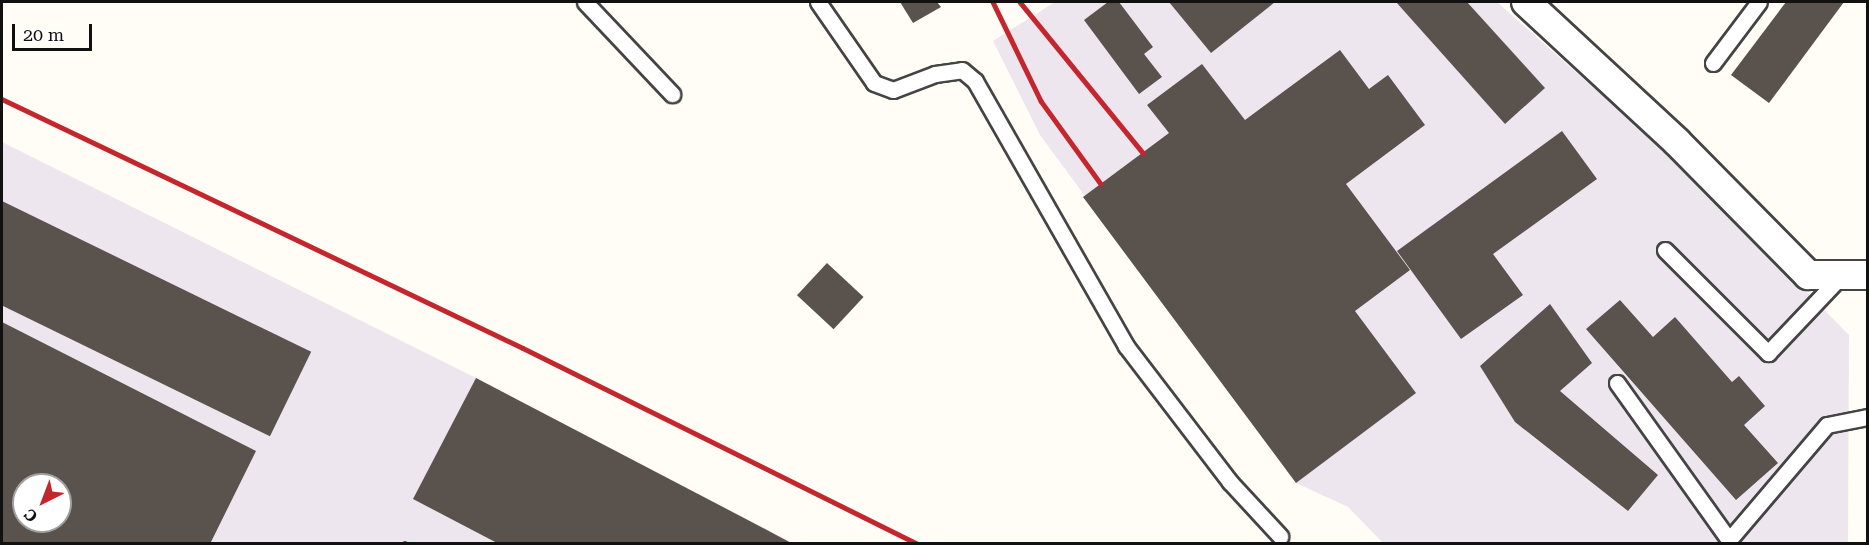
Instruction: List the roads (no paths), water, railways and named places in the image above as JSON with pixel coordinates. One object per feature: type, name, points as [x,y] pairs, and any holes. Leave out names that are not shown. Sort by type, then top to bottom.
[{"type":"street","points":[[1526,2],[1677,142],[1808,275],[1855,275]]},
{"type":"lane","points":[[585,2],[672,94]]},
{"type":"lane","points":[[818,2],[874,82],[893,90],[935,74],[962,70],[975,81],[1126,346],[1230,482],[1280,536]]},
{"type":"lane","points":[[1713,63],[1759,2]]},
{"type":"lane","points":[[1665,250],[1768,353],[1855,275]]},
{"type":"lane","points":[[1617,383],[1729,540],[1827,425],[1868,417]]},
{"type":"railway","points":[[993,2],[1041,101],[1101,184]]},
{"type":"railway","points":[[1020,2],[1143,153]]},
{"type":"railway","points":[[2,99],[523,348],[918,544]]}]
